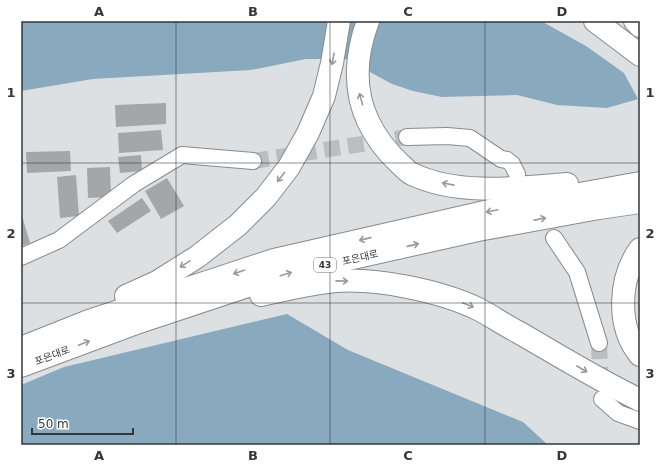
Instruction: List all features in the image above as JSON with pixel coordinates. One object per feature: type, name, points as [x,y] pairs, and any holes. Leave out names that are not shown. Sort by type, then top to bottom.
[{"type":"highway","points":[[21,344],[157,282],[197,257],[238,225],[266,197],[289,167],[308,133],[318,111],[324,96],[332,63],[339,21]]},
{"type":"highway","points":[[368,21],[360,48],[357,70],[358,89],[365,114],[374,134],[389,154],[410,174],[432,181],[463,187],[500,189],[640,179]]},
{"type":"highway","points":[[595,21],[640,55]]},
{"type":"highway","points":[[609,21],[640,49]]},
{"type":"highway","points":[[635,21],[640,26]]},
{"type":"highway","name":"포은대로","points":[[21,348],[90,321],[274,260],[498,209],[640,183]]},
{"type":"highway","name":"포은대로","points":[[21,366],[139,322],[290,272],[478,230],[640,202]]},
{"type":"highway","points":[[640,249],[634,258],[626,281],[623,304],[626,328],[640,355]]},
{"type":"highway","points":[[139,322],[293,288],[336,281],[367,282],[410,287],[447,297],[477,309],[616,388],[640,400]]},
{"type":"street","points":[[407,137],[447,136],[470,138],[501,159],[507,160],[512,164],[517,174]]},
{"type":"street","points":[[21,257],[59,240],[134,184],[182,155],[253,161]]},
{"type":"street","points":[[554,238],[577,272],[600,343]]},
{"type":"street","points":[[602,400],[618,414],[640,421]]},
{"type":"shaded area","points":[[21,21],[541,21],[586,46],[624,73],[638,99],[607,108],[557,105],[517,95],[442,97],[413,91],[392,84],[346,59],[306,59],[251,70],[93,79],[21,91]]},
{"type":"shaded area","points":[[287,314],[348,350],[523,422],[548,445],[21,445],[21,385],[64,367]]},
{"type":"building","points":[[166,103],[166,124],[116,127],[115,105]]},
{"type":"building","points":[[161,130],[163,150],[119,153],[118,133]]},
{"type":"building","points":[[70,151],[71,171],[27,173],[26,152]]},
{"type":"building","points":[[141,155],[142,171],[120,173],[118,157]]},
{"type":"building","points":[[110,167],[111,197],[88,198],[87,168]]},
{"type":"building","points":[[76,175],[79,216],[60,218],[57,177]]},
{"type":"building","points":[[167,178],[184,206],[161,219],[145,191]]},
{"type":"building","points":[[142,198],[151,211],[117,233],[108,221]]},
{"type":"building","points":[[21,212],[30,243],[21,246]]},
{"type":"tunnel","points":[[253,161],[407,137]]},
{"type":"tunnel","points":[[599,343],[601,389]]}]
